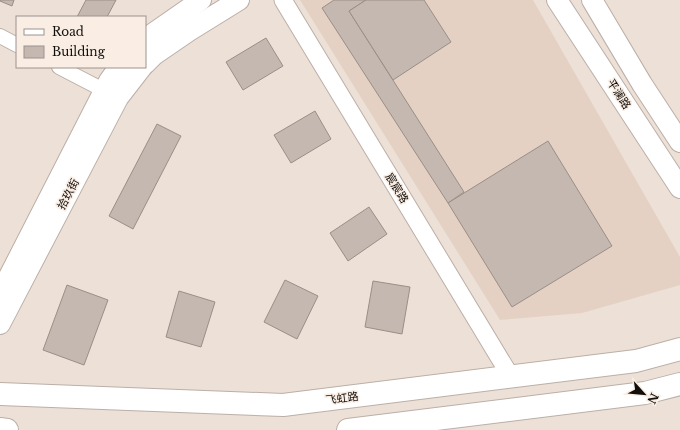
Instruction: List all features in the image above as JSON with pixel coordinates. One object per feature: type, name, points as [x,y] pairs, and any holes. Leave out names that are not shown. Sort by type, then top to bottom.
[{"type":"main road","points":[[146,38],[201,0]]},
{"type":"main road","points":[[146,63],[154,55],[189,31],[239,0]]},
{"type":"main road","name":"平澜路","points":[[557,0],[680,188]]},
{"type":"main road","points":[[592,0],[642,84],[680,142]]},
{"type":"main road","name":"拾玖街","points":[[0,324],[112,94],[109,81],[118,68]]},
{"type":"main road","name":"拾玖街","points":[[0,294],[112,94],[141,68]]},
{"type":"main road","name":"飞虹路","points":[[0,394],[283,405],[636,361],[680,349]]},
{"type":"main road","points":[[348,430],[645,393],[680,384]]},
{"type":"main road","points":[[0,429],[7,430]]},
{"type":"street","name":"宸宸路","points":[[283,0],[510,377]]},
{"type":"street","points":[[0,36],[16,44]]},
{"type":"street","points":[[61,68],[112,94]]},
{"type":"shaded area","points":[[300,0],[533,0],[680,257],[680,285],[582,313],[500,320]]},
{"type":"building","points":[[0,0],[14,0],[12,6]]},
{"type":"building","points":[[86,0],[116,0],[108,16],[78,16]]},
{"type":"building","points":[[334,0],[366,0],[349,11],[464,192],[448,203],[322,8]]},
{"type":"building","points":[[366,0],[424,0],[451,42],[393,80],[349,11]]},
{"type":"building","points":[[266,38],[283,66],[243,90],[226,62]]},
{"type":"building","points":[[315,111],[331,139],[291,163],[274,135]]},
{"type":"building","points":[[157,124],[181,136],[133,229],[109,216]]},
{"type":"building","points":[[548,141],[612,246],[512,307],[448,203]]},
{"type":"building","points":[[369,207],[387,234],[348,261],[330,233]]},
{"type":"building","points":[[285,280],[318,296],[297,339],[264,322]]},
{"type":"building","points":[[373,281],[410,287],[402,334],[365,327]]},
{"type":"building","points":[[67,285],[108,300],[84,365],[43,350]]},
{"type":"building","points":[[179,291],[215,302],[201,347],[166,337]]}]
